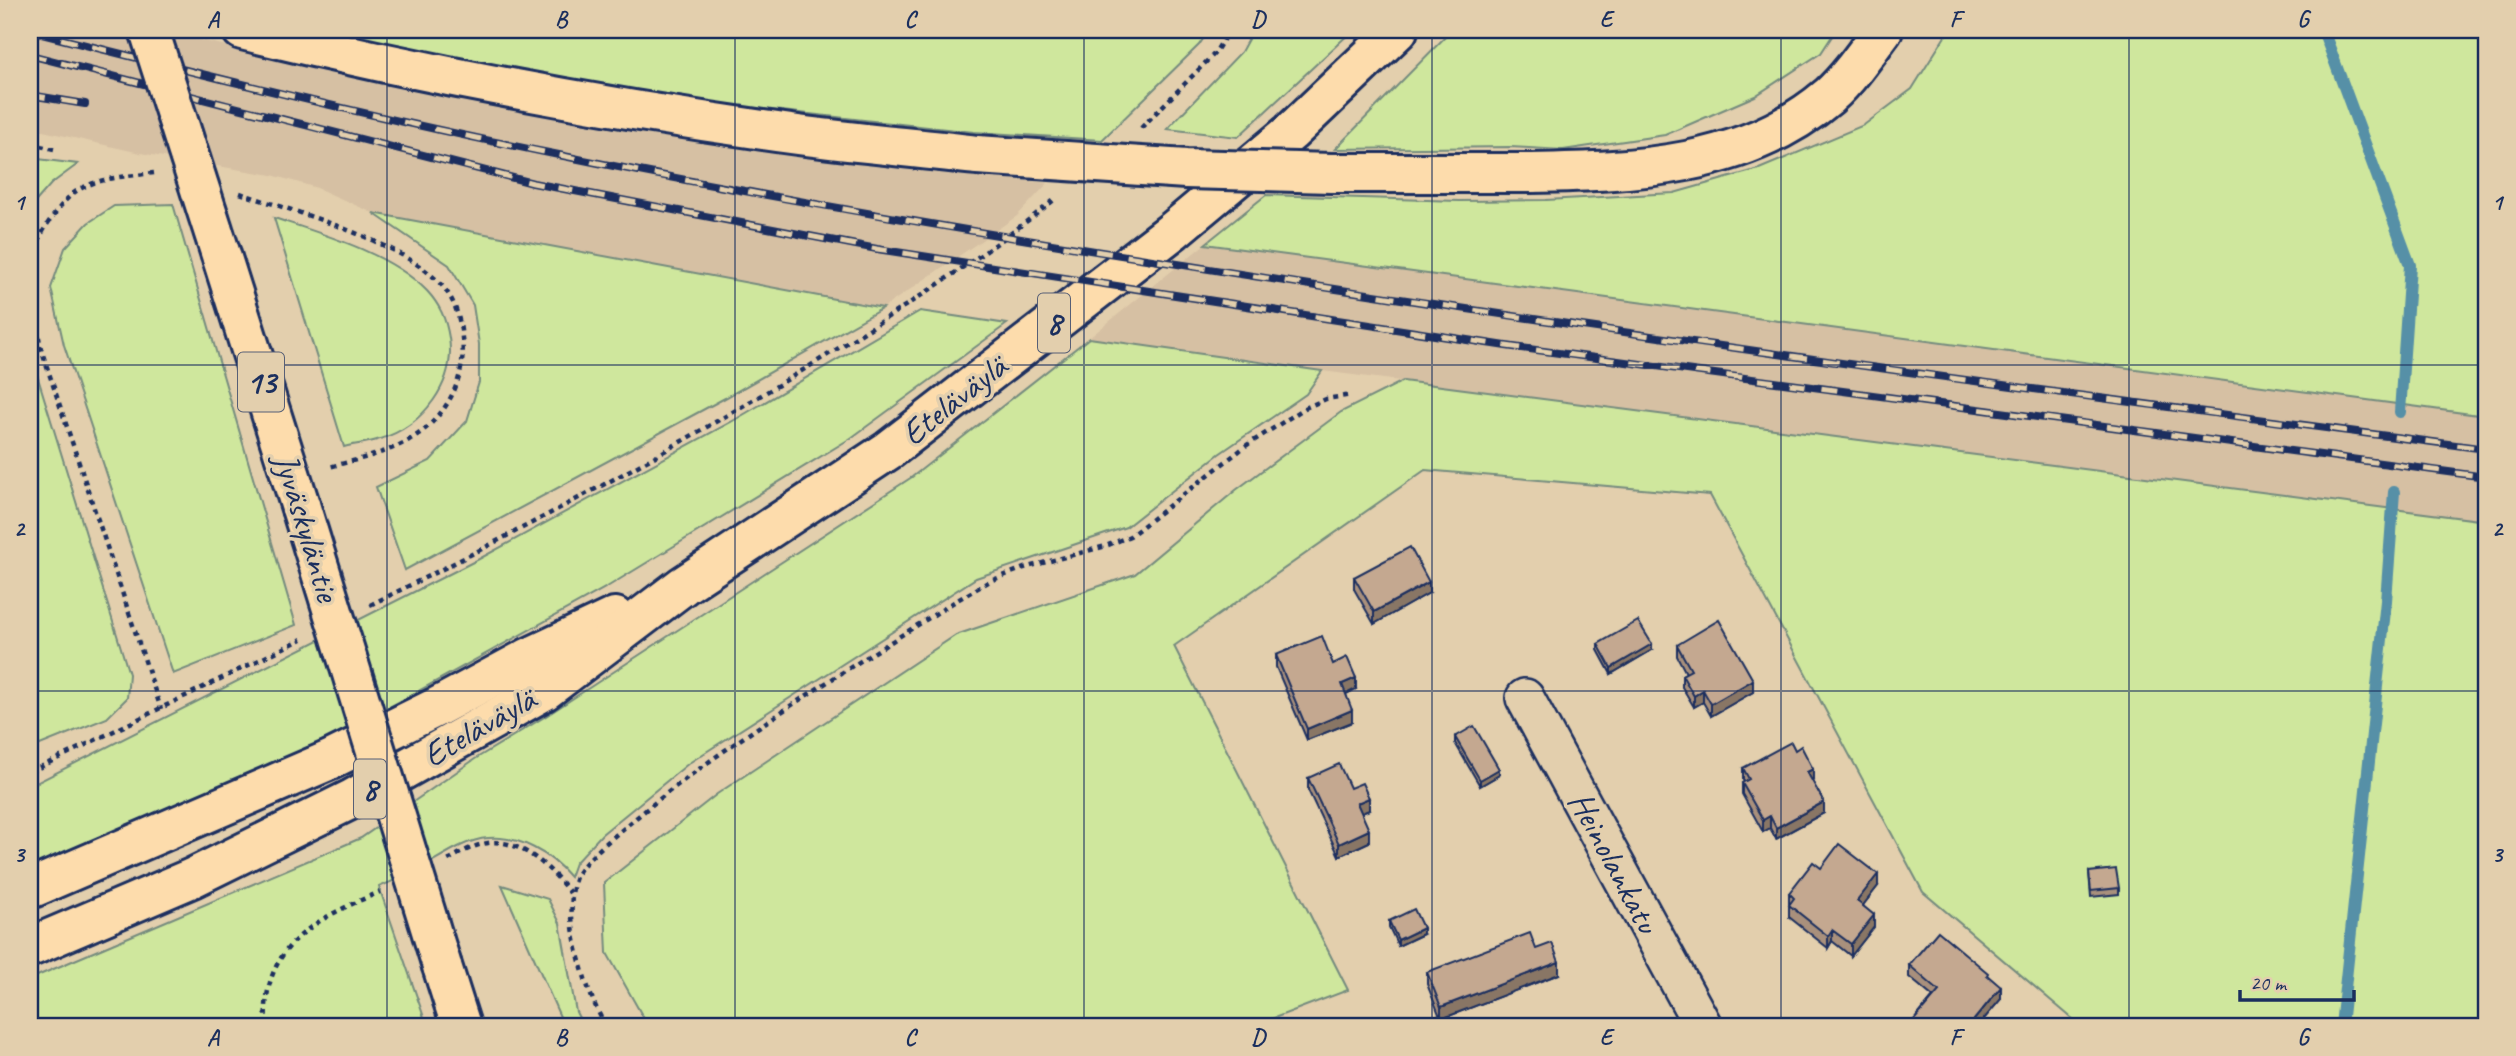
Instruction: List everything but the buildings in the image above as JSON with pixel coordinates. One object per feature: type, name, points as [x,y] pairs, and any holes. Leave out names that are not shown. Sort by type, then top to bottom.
[{"type":"highway","name":"Jyväskyläntie","points":[[149,30],[301,508],[461,1026]]},
{"type":"highway","points":[[242,30],[459,78],[625,109],[800,135],[977,155],[1186,169],[1331,173],[1531,173],[1647,168],[1707,157],[1751,144],[1791,123],[1829,95],[1883,30]]},
{"type":"highway","name":"Eteläväylä","points":[[30,947],[192,878],[352,799],[544,691],[684,585],[890,450],[1163,239],[1291,132],[1398,30]]},
{"type":"highway","name":"Eteläväylä","points":[[30,888],[330,760],[528,658],[684,585]]},
{"type":"street","name":"Heinolankatu","points":[[1525,698],[1703,1026]]},
{"type":"path","points":[[1133,136],[1215,53],[1228,30]]},
{"type":"path","points":[[30,144],[54,149]]},
{"type":"path","points":[[361,610],[474,554],[725,418],[915,302],[1059,195]]},
{"type":"path","points":[[30,233],[38,239]]},
{"type":"path","points":[[606,1026],[598,1014],[581,964],[575,940],[571,894],[579,873],[606,844],[714,756],[954,602],[990,581],[1024,568],[1106,546],[1130,536],[1247,445],[1305,408],[1326,400],[1352,395]]},
{"type":"path","points":[[30,772],[311,634]]},
{"type":"shaded area","points":[[30,30],[159,30],[377,82],[601,126],[840,162],[1048,183],[1017,216],[883,308],[373,213],[317,188],[272,175],[140,153],[30,128]]},
{"type":"shaded area","points":[[1205,244],[2486,416],[2486,521],[1322,371],[1089,338]]},
{"type":"green space","points":[[332,30],[1209,30],[1199,45],[1102,140],[974,132],[708,103],[461,61]]},
{"type":"green space","points":[[1253,30],[1353,30],[1238,137],[1167,129],[1241,52]]},
{"type":"green space","points":[[1452,30],[1836,30],[1821,53],[1755,96],[1665,135],[1563,150],[1510,147],[1335,149]]},
{"type":"green space","points":[[1949,30],[2486,30],[2486,416],[1205,244],[1266,195],[1459,201],[1546,200],[1674,193],[1759,169],[1864,125],[1912,89]]},
{"type":"green space","points":[[30,158],[78,164],[51,184],[30,208]]},
{"type":"green space","points":[[173,204],[296,625],[173,674],[64,345],[51,288],[65,248],[88,223],[114,206]]},
{"type":"green space","points":[[373,213],[883,308],[725,398],[405,570],[376,487],[430,461],[467,421],[479,382],[479,344],[473,305],[449,265]]},
{"type":"green space","points":[[274,218],[375,255],[412,278],[427,291],[439,307],[449,338],[450,355],[442,386],[423,413],[396,433],[371,442],[344,447]]},
{"type":"green space","points":[[920,311],[1007,324],[851,438],[607,587],[326,742],[30,868],[30,786],[479,559],[731,422]]},
{"type":"green space","points":[[1089,338],[1322,371],[1306,394],[1219,454],[1126,527],[976,578],[689,763],[602,834],[575,863],[570,877],[554,861],[534,848],[511,840],[488,838],[461,846],[414,872],[379,887],[427,1026],[30,1026],[30,979],[361,838],[475,759],[546,716],[912,477]]},
{"type":"green space","points":[[30,352],[129,674],[127,698],[107,718],[30,749]]},
{"type":"green space","points":[[1403,381],[2486,521],[2486,1026],[2081,1026],[1923,892],[1710,495],[1425,470],[1174,646],[1348,990],[1253,1026],[648,1026],[607,953],[604,883],[717,794],[956,635],[1135,574],[1236,490],[1341,412]]},
{"type":"green space","points":[[502,885],[548,899],[560,923],[576,1012],[583,1026],[564,1026]]},
{"type":"waterway","points":[[2323,30],[2410,265],[2400,412]]},
{"type":"waterway","points":[[2341,1026],[2386,601],[2394,492]]},
{"type":"railway","points":[[30,31],[422,126],[632,170],[947,227],[1346,291],[1672,339],[2486,449]]},
{"type":"railway","points":[[30,55],[533,183],[877,249],[1506,346],[2486,477]]},
{"type":"railway","points":[[30,95],[85,104]]}]
